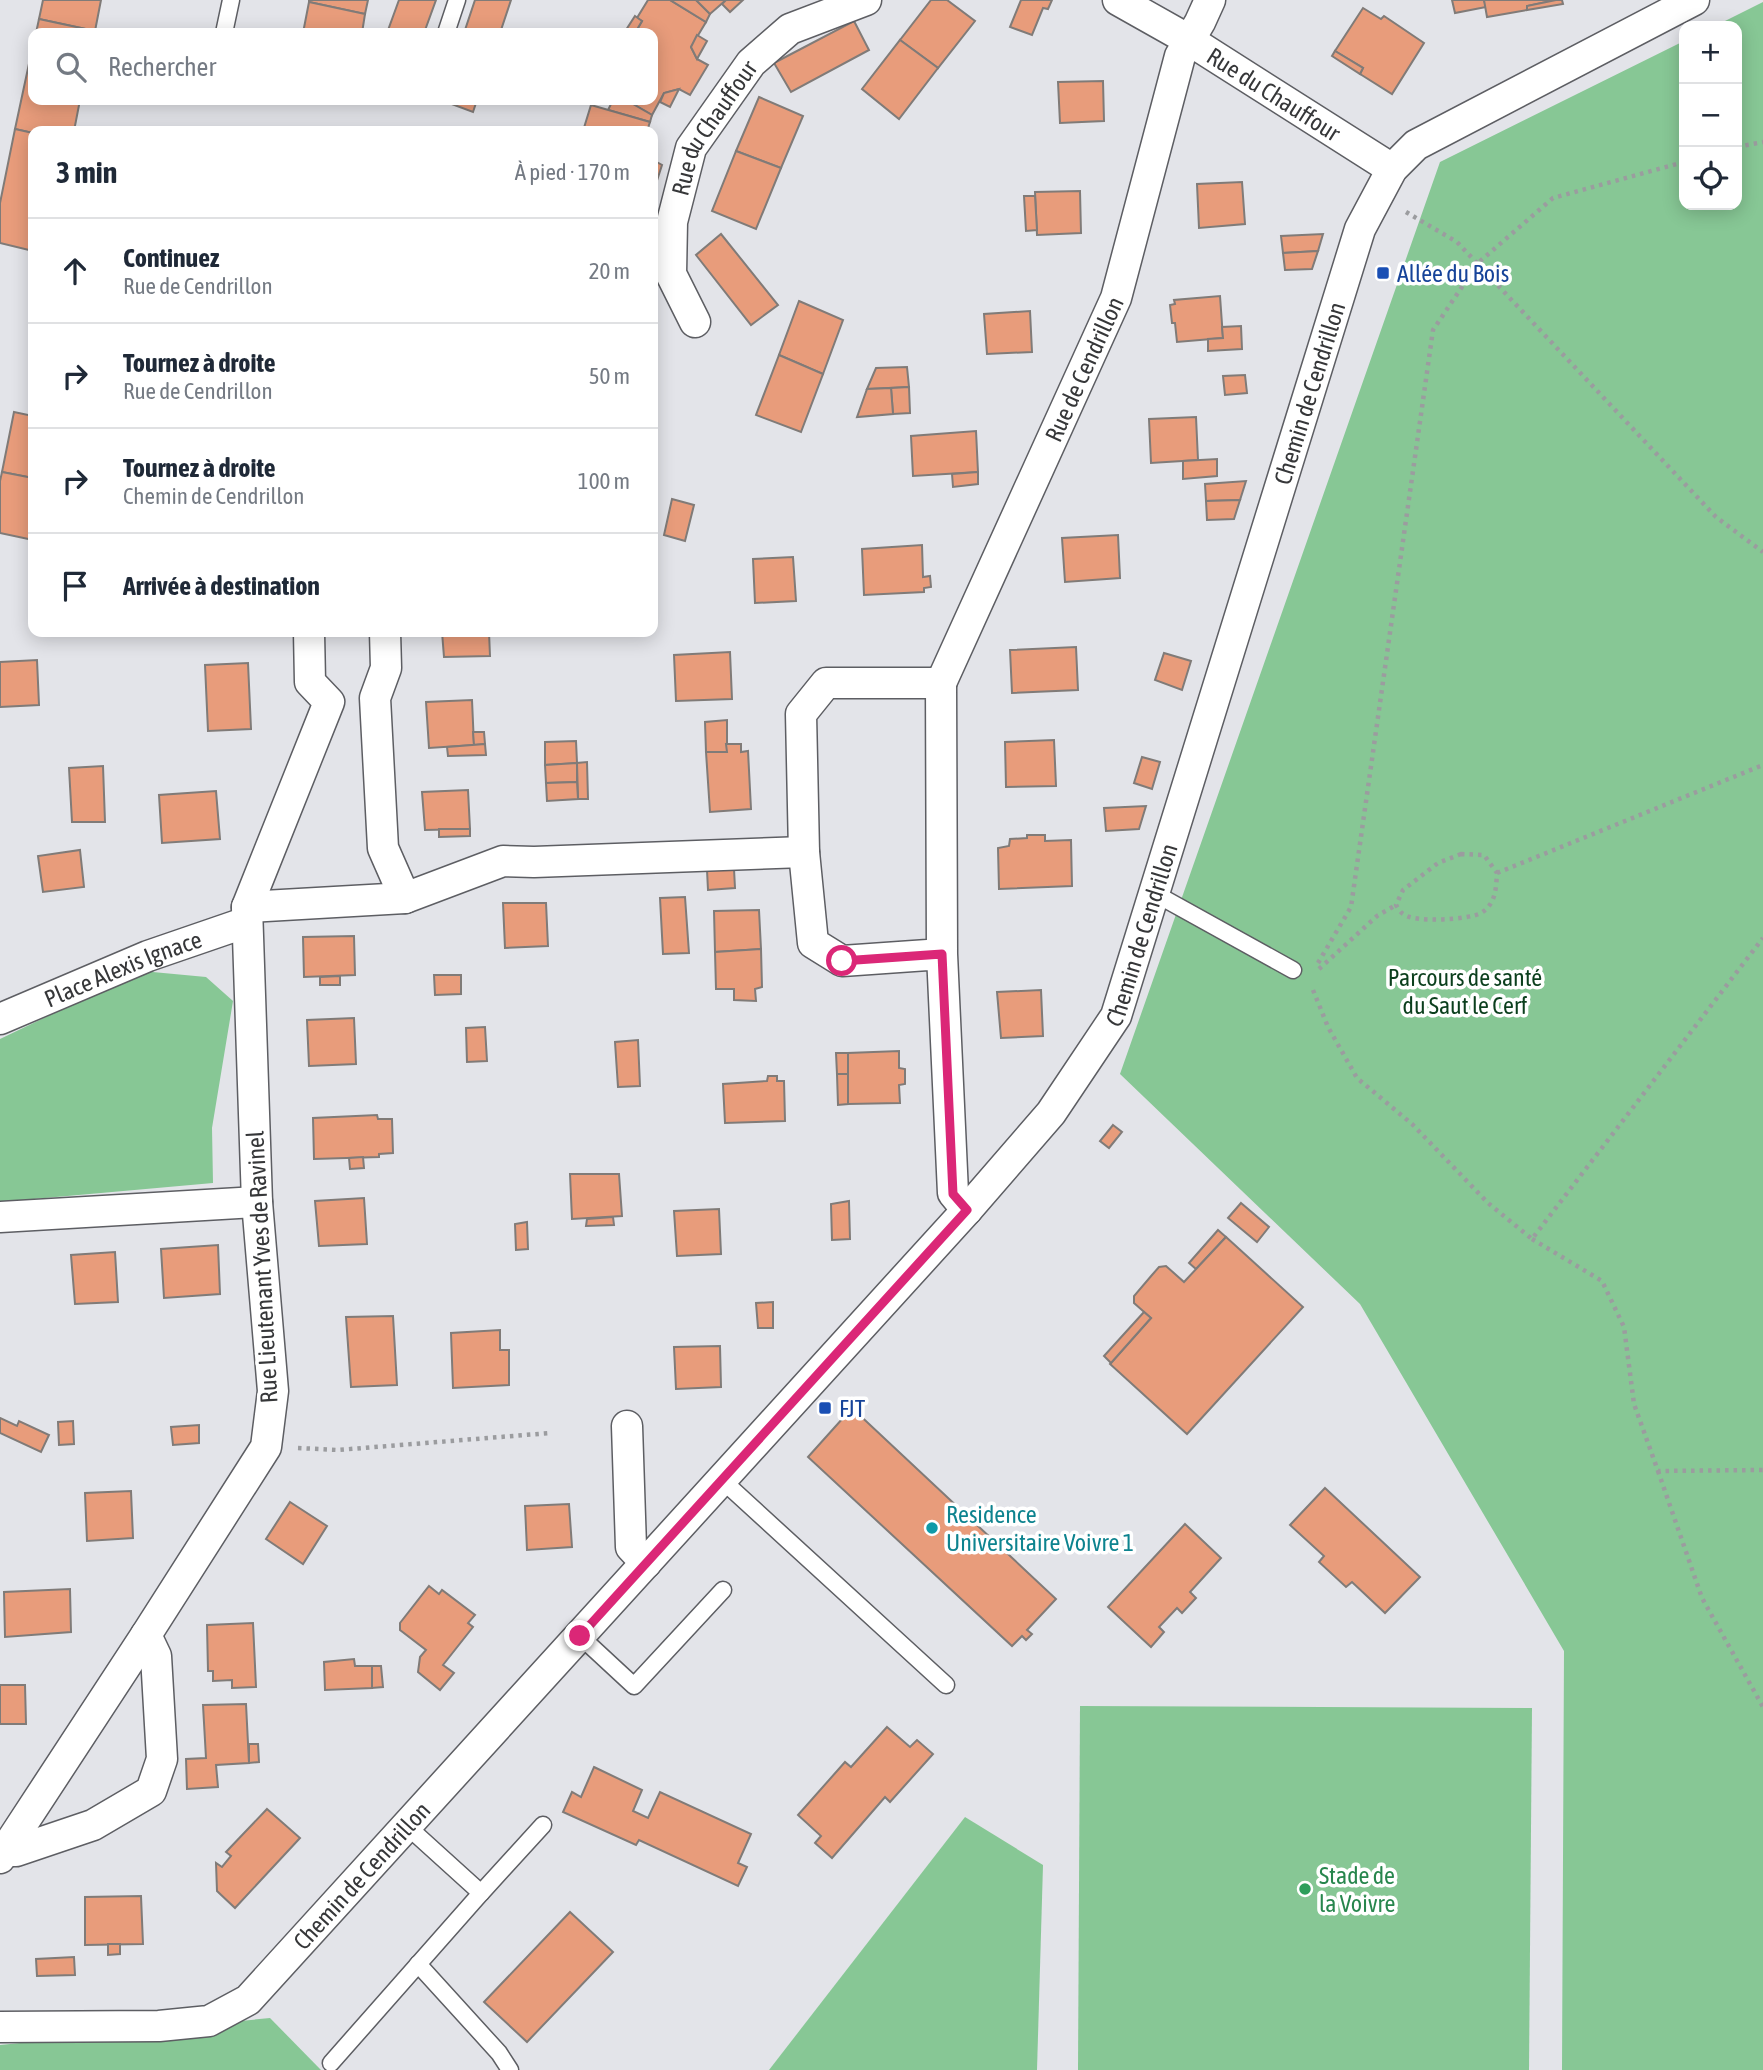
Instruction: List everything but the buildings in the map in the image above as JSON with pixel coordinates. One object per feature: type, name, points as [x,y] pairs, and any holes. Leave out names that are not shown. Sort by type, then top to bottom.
[{"type":"street","name":"Rue du Chauffour","points":[[695,322],[671,274],[672,222],[691,148],[751,63],[790,29],[866,0]]},
{"type":"street","name":"Rue du Chauffour","points":[[1118,0],[1189,40],[1385,182]]},
{"type":"street","name":"Rue de Cendrillon","points":[[967,1210],[953,1194],[942,954],[941,683],[1116,298],[1180,57],[1210,0]]},
{"type":"street","points":[[1385,182],[1416,145],[1694,0]]},
{"type":"street","name":"Chemin de Cendrillon","points":[[0,2027],[159,2026],[209,2021],[248,2000],[967,1210],[1051,1113],[1116,1016],[1360,229],[1385,182]]},
{"type":"street","points":[[309,637],[310,682],[329,702],[375,698]]},
{"type":"street","points":[[385,637],[386,668],[375,698],[383,848],[405,898]]},
{"type":"street","points":[[941,683],[826,683],[801,714],[804,852],[813,943],[842,961],[942,954]]},
{"type":"street","name":"Rue Lieutenant Yves de Ravinel","points":[[2,1855],[266,1447],[273,1391],[257,1202],[247,915],[329,702]]},
{"type":"street","points":[[247,915],[405,898],[503,862],[804,852]]},
{"type":"street","name":"Place Alexis Ignace","points":[[0,1019],[247,915]]},
{"type":"street","points":[[0,1217],[257,1202]]},
{"type":"street","points":[[628,1426],[631,1547],[646,1563]]},
{"type":"street","name":"Rue Lieutenant Yves de Ravinel","points":[[2,1855],[93,1825],[151,1791],[162,1759],[156,1656],[146,1635]]},
{"type":"lane","points":[[225,28],[231,0]]},
{"type":"lane","points":[[448,28],[457,0]]},
{"type":"lane","points":[[1154,893],[1293,971]]},
{"type":"lane","points":[[722,1480],[946,1685]]},
{"type":"lane","points":[[580,1636],[634,1686],[723,1590]]},
{"type":"lane","points":[[331,2063],[543,1825]]},
{"type":"lane","points":[[407,1826],[481,1893]]},
{"type":"lane","points":[[418,1964],[499,2053],[510,2070]]},
{"type":"path","points":[[1742,146],[1763,142]]},
{"type":"path","points":[[1309,979],[1351,908],[1433,330],[1478,264],[1553,198],[1679,163]]},
{"type":"path","points":[[1385,182],[1457,242],[1716,517],[1763,552]]},
{"type":"path","points":[[1497,873],[1763,765]]},
{"type":"path","points":[[1309,979],[1377,915],[1396,905],[1403,890],[1438,863],[1461,853],[1484,855],[1497,873],[1495,897],[1480,913],[1460,918],[1423,920],[1404,915],[1396,905]]},
{"type":"path","points":[[1532,1239],[1763,938]]},
{"type":"path","points":[[1293,971],[1309,979],[1328,1027],[1357,1078],[1412,1124],[1488,1203],[1532,1239],[1602,1281],[1624,1327],[1634,1404],[1702,1598],[1763,1707]]},
{"type":"path","points":[[266,1447],[338,1450],[550,1433]]},
{"type":"path","points":[[1658,1471],[1763,1470]]},
{"type":"green space","name":"Parcours de santé du Saut le Cerf","points":[[1763,2],[1763,2070],[1562,2070],[1564,1651],[1360,1304],[1120,1074],[1440,162],[1679,43],[1679,210],[1742,210],[1742,21],[1725,21]]},
{"type":"green space","points":[[142,971],[206,977],[233,1001],[212,1128],[213,1183],[0,1202],[0,1039]]},
{"type":"green space","name":"Stade de la Voivre","points":[[1080,1706],[1532,1708],[1529,2070],[1078,2070]]},
{"type":"green space","points":[[965,1817],[1043,1865],[1037,2070],[769,2070]]},
{"type":"green space","points":[[270,2018],[321,2070],[0,2070],[0,2045]]},
{"type":"place","name":"Allée du Bois","points":[[1383,273]]},
{"type":"place","name":"FJT","points":[[825,1408]]},
{"type":"place","name":"Residence Universitaire Voivre 1","points":[[932,1528]]},
{"type":"place","name":"Stade de la Voivre","points":[[1305,1889]]},
{"type":"route","points":[[580,1636],[967,1210],[953,1194],[942,954],[842,961]]}]
